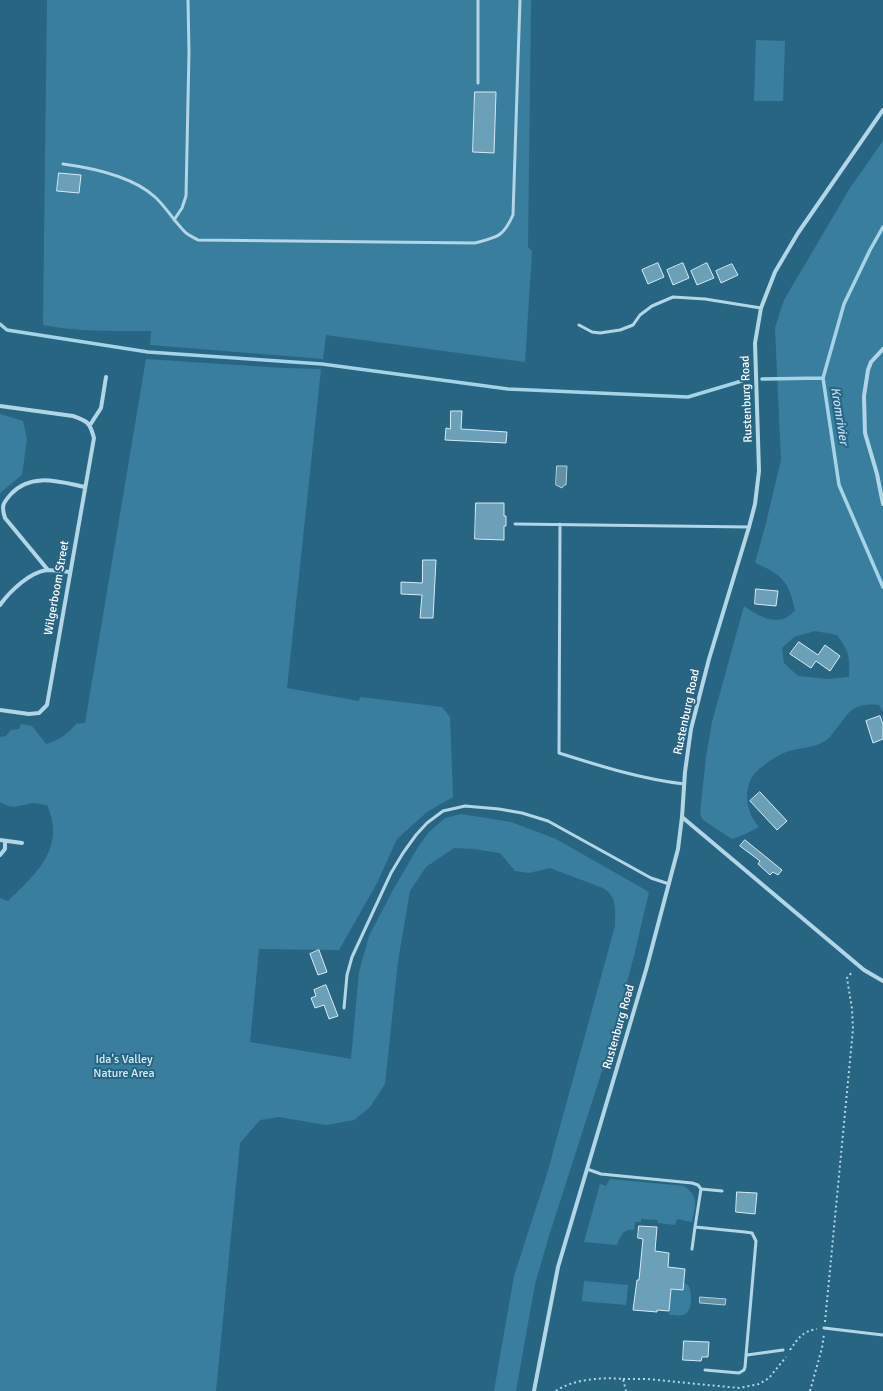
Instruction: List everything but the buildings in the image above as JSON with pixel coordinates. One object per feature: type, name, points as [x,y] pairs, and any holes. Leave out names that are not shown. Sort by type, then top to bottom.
[{"type":"street","name":"Rustenburg Road","points":[[534,1391],[558,1267],[646,970],[678,849],[691,729],[705,675],[750,528],[759,471],[755,343],[761,308],[775,272],[798,233],[883,110]]},
{"type":"street","points":[[879,116],[883,119]]},
{"type":"street","points":[[883,349],[871,362],[868,370],[864,396],[865,433],[877,474],[883,504]]},
{"type":"street","points":[[0,406],[73,416],[84,419],[90,425],[101,408],[106,377]]},
{"type":"street","name":"Wilgerboom Street","points":[[0,710],[29,714],[39,713],[47,705],[69,572],[94,438],[90,425]]},
{"type":"street","points":[[48,570],[5,518],[2,510],[4,501],[14,490],[28,482],[39,480],[85,487]]},
{"type":"street","points":[[0,605],[6,596],[34,573],[48,570],[69,572]]},
{"type":"street","points":[[682,817],[864,970],[883,981]]},
{"type":"street","points":[[0,855],[5,848],[2,840],[22,843]]},
{"type":"lane","points":[[174,220],[182,208],[186,196],[189,52],[188,0]]},
{"type":"lane","points":[[478,0],[478,83]]},
{"type":"lane","points":[[64,164],[110,174],[136,184],[154,197],[186,233],[198,240],[475,243],[496,238],[506,228],[513,215],[520,0]]},
{"type":"lane","points":[[579,325],[592,332],[620,330],[633,325],[640,315],[652,306],[673,297],[705,299],[761,308]]},
{"type":"lane","points":[[515,524],[750,528]]},
{"type":"lane","points":[[560,524],[559,753],[610,769],[668,782],[684,784]]},
{"type":"lane","points":[[344,1008],[347,975],[352,957],[392,873],[403,853],[416,835],[427,823],[444,811],[465,806],[499,808],[548,821],[651,878],[669,884]]},
{"type":"lane","points":[[586,1169],[601,1174],[692,1183],[698,1185],[701,1189],[722,1191]]},
{"type":"lane","points":[[692,1249],[701,1189]]},
{"type":"lane","points":[[695,1228],[752,1233],[756,1241],[746,1367],[741,1372],[736,1373],[705,1370]]},
{"type":"lane","points":[[824,1328],[883,1335]]},
{"type":"lane","points":[[747,1355],[783,1350]]},
{"type":"path","points":[[810,1391],[822,1348],[853,1029],[852,1008],[847,978],[852,971],[864,970]]},
{"type":"path","points":[[556,1391],[563,1386],[593,1379],[611,1378],[623,1379],[626,1391]]},
{"type":"green space","points":[[47,0],[531,0],[528,247],[532,251],[525,362],[326,335],[323,359],[150,345],[151,331],[83,330],[43,325]]},
{"type":"green space","points":[[756,40],[785,41],[783,101],[754,101]]},
{"type":"green space","points":[[883,141],[883,712],[879,705],[862,705],[851,711],[828,739],[820,744],[784,753],[775,757],[761,768],[753,775],[747,792],[750,811],[759,827],[732,839],[703,820],[700,814],[706,757],[712,722],[744,606],[763,617],[777,620],[789,616],[795,610],[790,592],[783,580],[772,571],[755,563],[781,460],[775,328],[784,300],[850,188]],"holes":[[[815,631],[837,635],[848,654],[849,677],[828,679],[798,676],[784,663],[782,648],[794,637]]]},
{"type":"green space","name":"Ida's Valley Nature Area","points":[[146,359],[321,369],[287,688],[359,701],[360,697],[442,707],[450,717],[453,797],[427,812],[397,839],[377,883],[339,950],[259,949],[250,1042],[351,1059],[359,972],[369,936],[418,847],[429,832],[445,818],[461,814],[511,822],[556,839],[649,892],[634,956],[608,1052],[535,1284],[516,1391],[494,1391],[514,1276],[547,1174],[615,926],[615,905],[611,896],[603,888],[550,868],[529,873],[515,871],[500,853],[454,848],[426,867],[410,891],[398,961],[385,1084],[370,1107],[354,1120],[326,1125],[279,1117],[260,1120],[240,1143],[216,1391],[0,1391],[0,898],[8,901],[38,870],[46,859],[51,847],[53,834],[52,820],[47,805],[34,803],[14,807],[0,802],[0,737],[6,736],[11,730],[19,729],[21,724],[32,726],[46,744],[62,737],[76,724],[85,723]]},
{"type":"green space","points":[[0,414],[23,421],[27,439],[22,475],[0,493]]},
{"type":"green space","points":[[610,1179],[684,1186],[692,1194],[695,1202],[692,1222],[677,1219],[675,1225],[658,1223],[657,1220],[641,1219],[641,1222],[635,1222],[634,1230],[627,1230],[622,1233],[617,1245],[584,1242],[600,1184],[606,1186]]},
{"type":"green space","points":[[584,1281],[628,1285],[626,1305],[582,1301]]},
{"type":"green space","points":[[684,1283],[688,1285],[691,1293],[690,1307],[684,1315],[669,1315],[671,1289]]},
{"type":"shaded area","points":[[557,466],[567,466],[566,485],[562,488],[556,485]]},
{"type":"shaded area","points":[[700,1297],[726,1299],[725,1305],[700,1303]]},
{"type":"waterway","name":"Kromrivier","points":[[883,227],[870,250],[844,304],[823,378],[839,485],[883,587]]},
{"type":"waterway","points":[[0,324],[7,330],[148,352],[322,364],[508,389],[688,397],[745,380]]},
{"type":"waterway","points":[[762,379],[823,378]]}]
